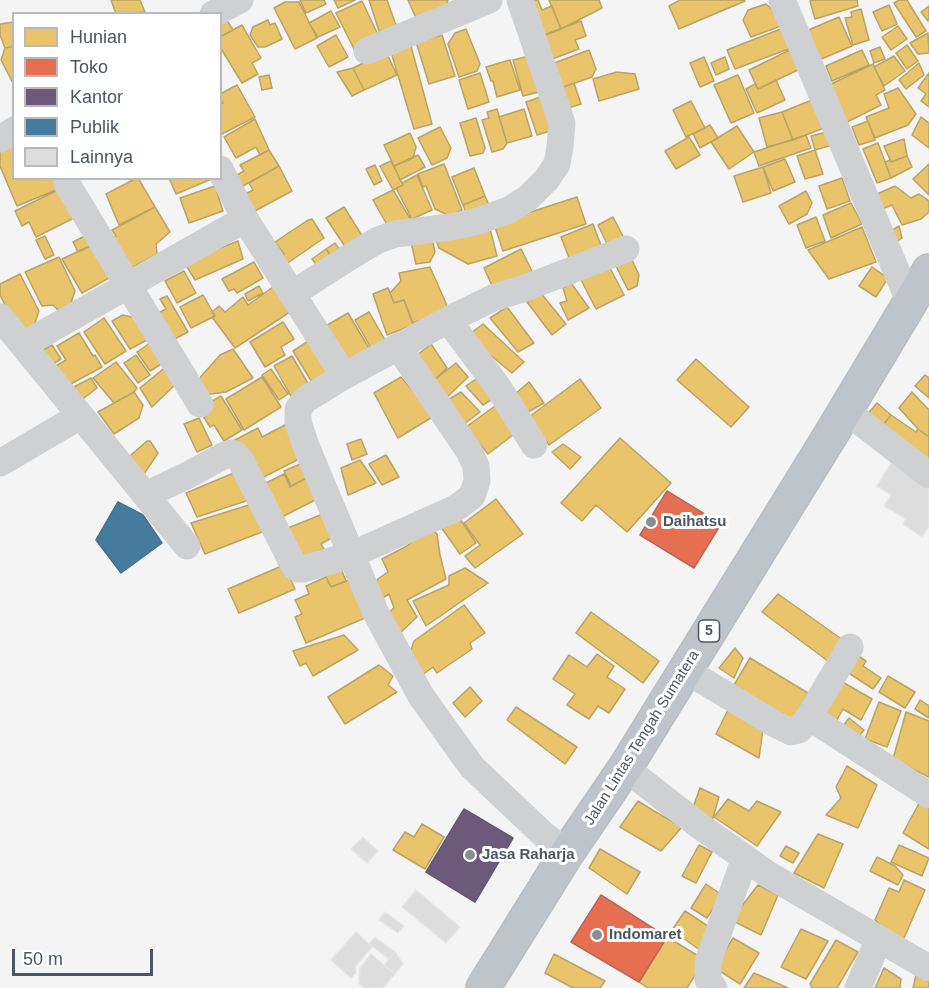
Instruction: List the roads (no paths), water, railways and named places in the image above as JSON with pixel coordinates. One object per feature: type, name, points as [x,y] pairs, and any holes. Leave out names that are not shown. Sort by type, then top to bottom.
[{"type":"highway","name":"Jalan Lintas Tengah Sumatera","points":[[483,988],[567,853],[625,768],[929,271]]},
{"type":"street","points":[[217,12],[240,0]]},
{"type":"street","points":[[367,51],[489,0]]},
{"type":"street","points":[[292,294],[378,240],[394,234],[475,222],[509,210],[528,198],[546,180],[557,164],[561,147],[562,123],[520,0]]},
{"type":"street","points":[[782,0],[910,303]]},
{"type":"street","points":[[222,173],[245,219],[344,376]]},
{"type":"street","points":[[67,184],[200,404]]},
{"type":"street","points":[[23,345],[245,219]]},
{"type":"street","points":[[567,853],[544,835],[472,767],[421,696],[375,611],[351,555],[306,446],[298,422],[298,409],[305,400],[344,376],[448,320],[494,298],[626,249]]},
{"type":"street","points":[[0,317],[187,546]]},
{"type":"street","points":[[448,320],[498,387],[534,445]]},
{"type":"street","points":[[146,495],[225,455],[231,453],[236,455],[241,460],[294,566],[298,569],[351,555],[456,508],[472,496],[477,481],[476,466],[469,451],[399,348]]},
{"type":"street","points":[[845,410],[929,475]]},
{"type":"street","points":[[0,463],[80,416]]},
{"type":"street","points":[[685,670],[791,732],[799,730],[809,717],[850,646]]},
{"type":"street","points":[[809,717],[929,795]]},
{"type":"street","points":[[625,768],[701,827],[769,875],[929,968]]},
{"type":"street","points":[[714,988],[708,980],[708,962],[745,858]]},
{"type":"street","points":[[858,988],[879,939]]},
{"type":"place","name":"Daihatsu","points":[[651,522]]},
{"type":"place","name":"Jasa Raharja","points":[[470,855]]},
{"type":"place","name":"Indomaret","points":[[597,935]]}]
